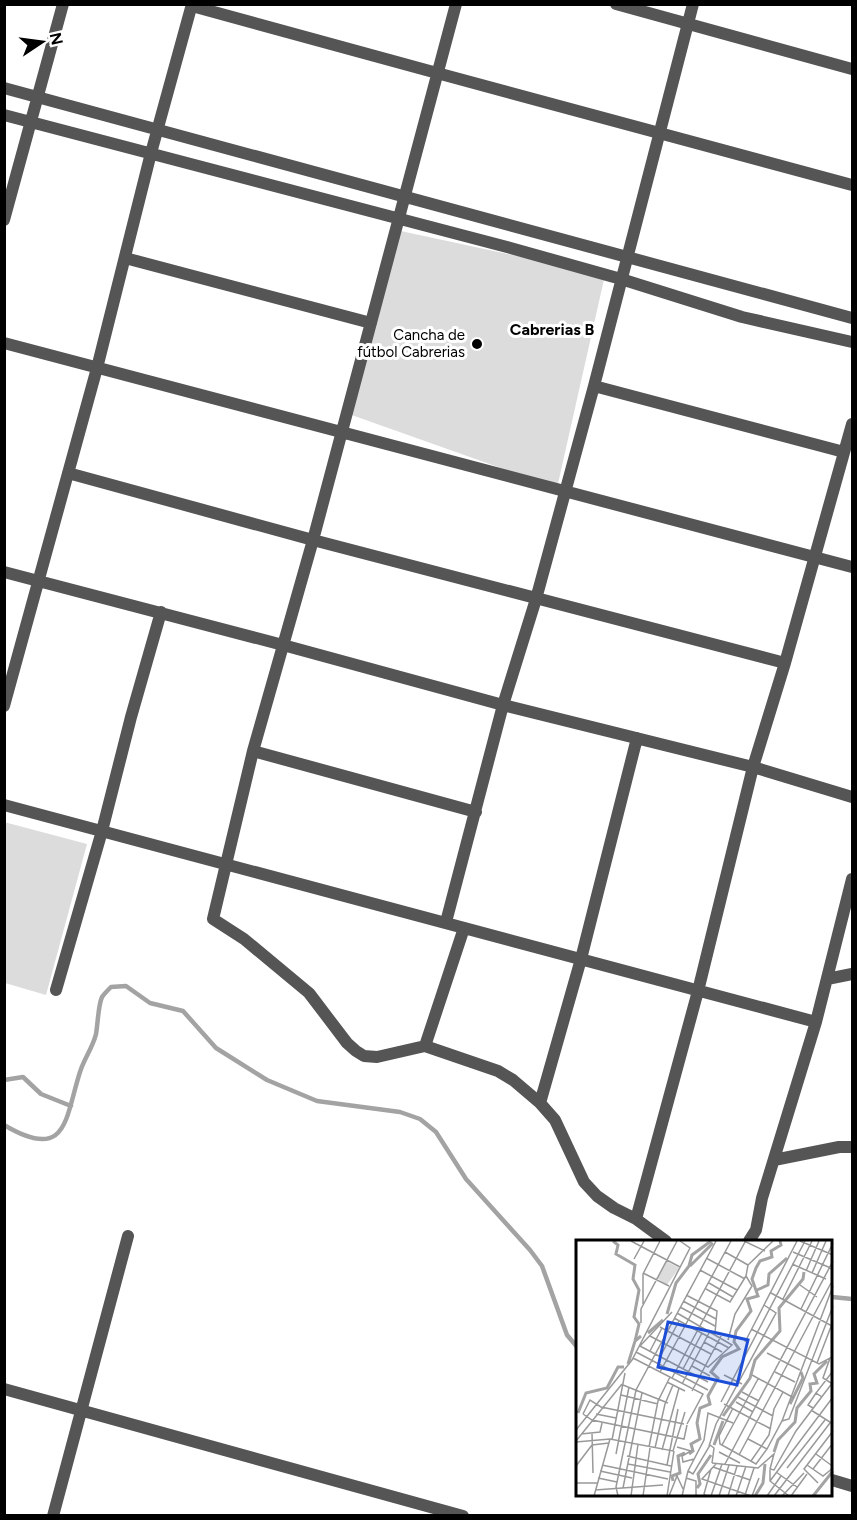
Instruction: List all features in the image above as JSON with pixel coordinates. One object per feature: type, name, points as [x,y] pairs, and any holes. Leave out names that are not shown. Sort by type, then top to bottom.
[{"type":"street","points":[[4,220],[63,4]]},
{"type":"street","points":[[456,4],[313,540],[253,751],[213,920],[244,939],[309,993],[347,1043],[364,1056],[377,1057],[425,1046],[498,1071],[513,1080],[540,1103],[555,1120],[584,1182],[597,1196],[636,1219],[665,1240]]},
{"type":"street","points":[[616,4],[852,69]]},
{"type":"street","points":[[446,922],[503,705],[566,491],[693,4]]},
{"type":"street","points":[[4,706],[97,368],[151,153],[192,5],[852,185]]},
{"type":"street","points":[[4,88],[852,318]]},
{"type":"street","points":[[4,115],[399,218],[621,279],[742,317],[852,342]]},
{"type":"street","points":[[125,258],[371,323]]},
{"type":"street","points":[[4,343],[852,567]]},
{"type":"street","points":[[594,386],[844,452]]},
{"type":"street","points":[[636,1219],[698,991],[753,767],[785,663],[852,424]]},
{"type":"street","points":[[68,473],[313,540],[785,663]]},
{"type":"street","points":[[4,572],[503,705],[753,767],[852,797]]},
{"type":"street","points":[[56,990],[161,612]]},
{"type":"street","points":[[540,1103],[581,959],[637,738]]},
{"type":"street","points":[[253,751],[476,812]]},
{"type":"street","points":[[4,805],[816,1022]]},
{"type":"street","points":[[750,1240],[756,1230],[762,1198],[816,1022],[850,901],[852,879]]},
{"type":"street","points":[[425,1046],[464,928]]},
{"type":"street","points":[[827,979],[852,974]]},
{"type":"street","points":[[774,1160],[852,1147]]},
{"type":"street","points":[[52,1515],[128,1236]]},
{"type":"street","points":[[4,1389],[463,1515]]},
{"type":"street","points":[[833,1481],[852,1486]]},
{"type":"shaded area","name":"Cancha de fútbol Cabrerias","points":[[396,230],[605,275],[557,488],[346,413]]},
{"type":"shaded area","points":[[4,822],[87,844],[46,995],[5,983]]},
{"type":"waterway","points":[[4,1125],[25,1136],[41,1139],[52,1137],[60,1130],[66,1119],[82,1067],[95,1039],[102,997],[111,987],[126,986],[150,1003],[183,1011],[216,1048],[267,1080],[317,1101],[400,1112],[420,1119],[436,1132],[466,1179],[542,1266],[567,1335],[576,1346]]},
{"type":"waterway","points":[[4,1080],[23,1077],[41,1094],[71,1106]]},
{"type":"waterway","points":[[833,1297],[852,1299]]},
{"type":"place","name":"Cancha de fútbol Cabrerias","points":[[477,344]]},
{"type":"district","name":"Cabrerias B","points":[[552,329]]}]
